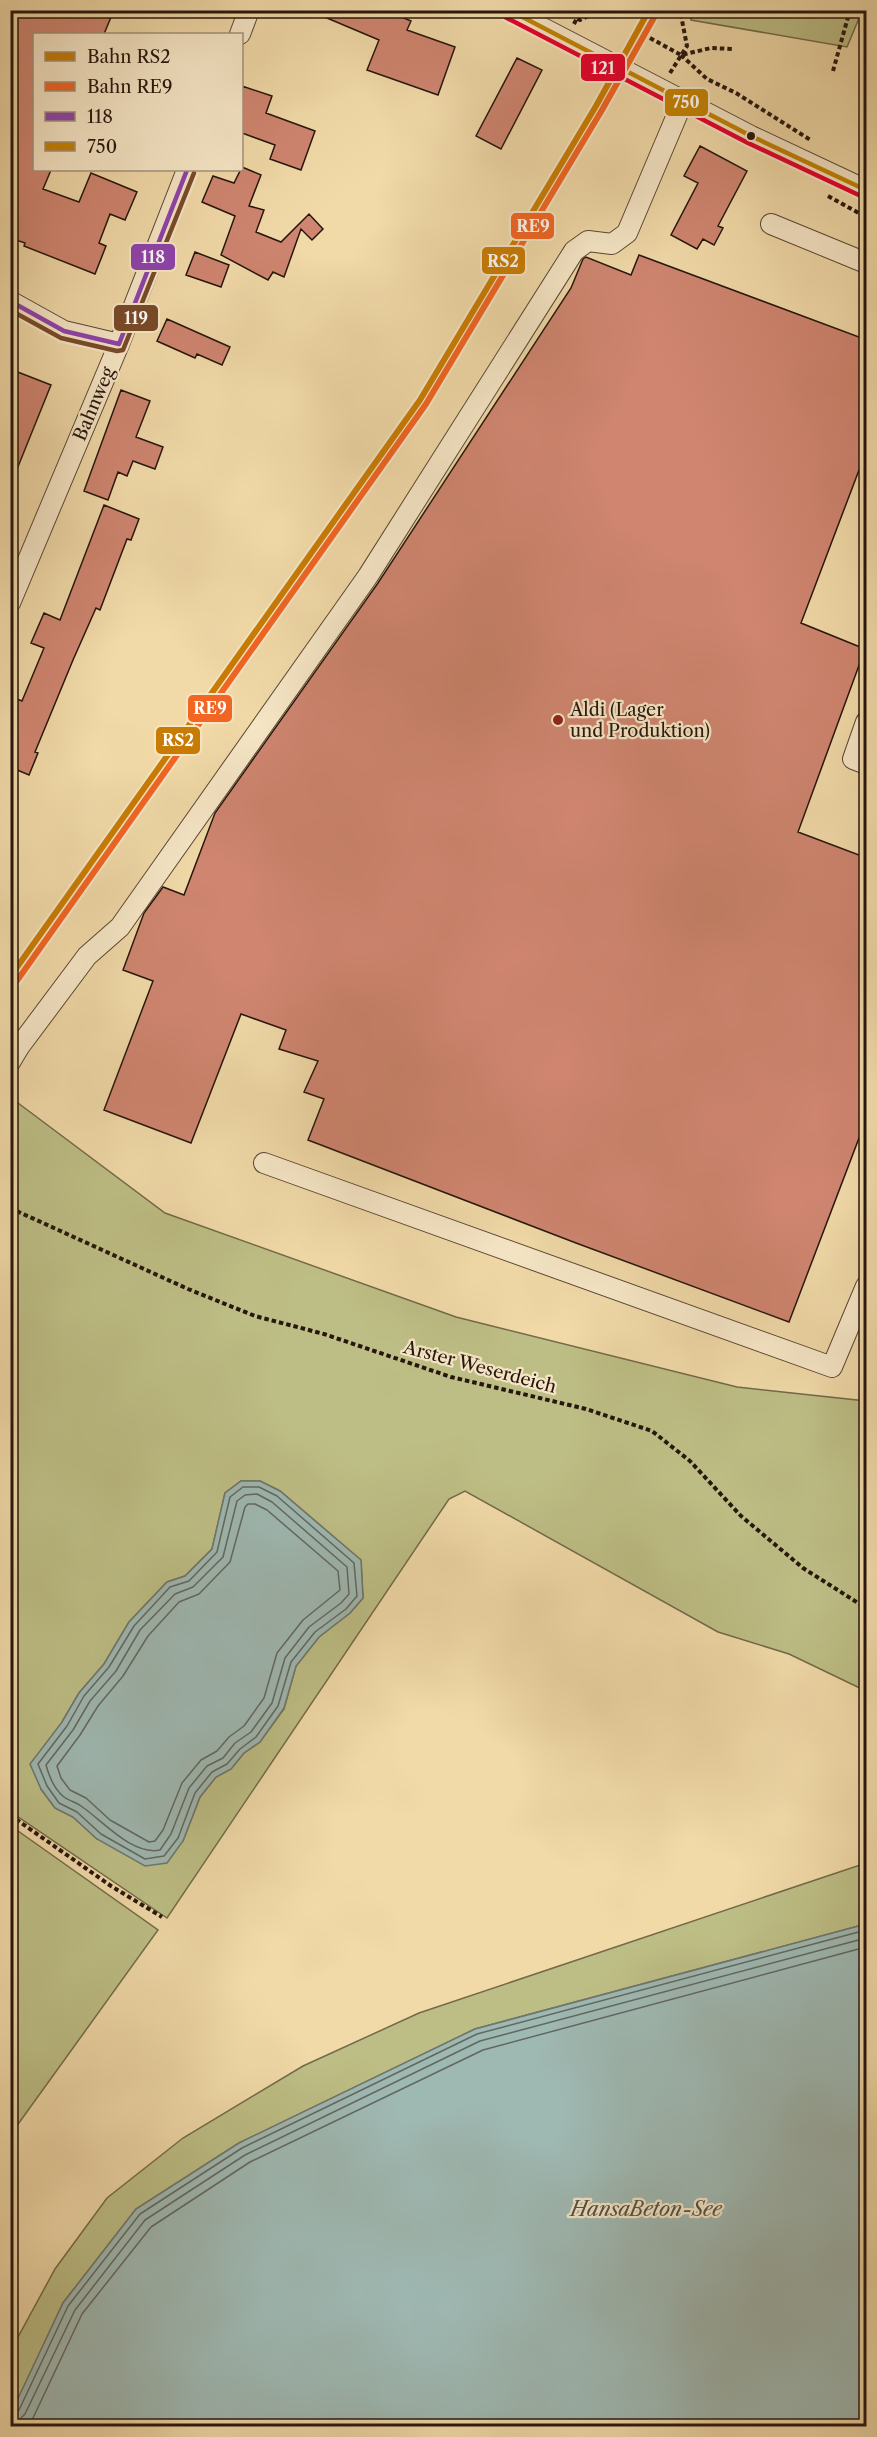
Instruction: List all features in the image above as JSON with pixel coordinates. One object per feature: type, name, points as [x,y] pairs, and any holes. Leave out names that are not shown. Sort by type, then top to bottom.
[{"type":"street","points":[[240,33],[249,10]]},
{"type":"street","points":[[508,10],[683,101],[867,190]]},
{"type":"street","points":[[10,1062],[87,956],[120,927],[368,576],[574,251],[588,242],[612,244],[627,233],[683,101]]},
{"type":"street","name":"Bahnweg","points":[[10,603],[119,344],[188,171]]},
{"type":"street","points":[[771,224],[867,263]]},
{"type":"street","points":[[10,301],[64,331],[119,344]]},
{"type":"street","points":[[866,764],[853,759],[867,722]]},
{"type":"street","points":[[264,1163],[832,1367],[867,1286]]},
{"type":"path","points":[[582,10],[578,19],[600,11],[611,16]]},
{"type":"path","points":[[660,89],[687,46],[680,10]]},
{"type":"path","points":[[833,70],[849,10]]},
{"type":"path","points":[[650,38],[681,55],[707,79],[736,93],[816,143]]},
{"type":"path","points":[[681,55],[711,48],[734,49]]},
{"type":"path","name":"Arster Weserdeich","points":[[10,1208],[188,1289],[255,1316],[324,1334],[451,1377],[586,1409],[652,1431],[690,1461],[741,1516],[803,1568],[867,1608]]},
{"type":"path","points":[[10,1815],[111,1886],[162,1917]]},
{"type":"green space","points":[[689,10],[862,11],[847,47],[691,20]]},
{"type":"green space","points":[[10,1097],[165,1213],[456,1317],[737,1387],[866,1401],[866,1691],[789,1654],[718,1632],[465,1491],[449,1499],[167,1918],[11,1812]],"holes":[[[241,1481],[260,1481],[280,1491],[361,1560],[363,1598],[350,1613],[319,1637],[296,1666],[284,1709],[260,1742],[244,1753],[231,1769],[216,1777],[200,1797],[183,1841],[97,1839],[73,1817],[55,1808],[41,1789],[62,1722],[79,1693],[104,1664],[129,1622],[167,1582],[185,1576],[212,1549],[225,1493]]]},
{"type":"green space","points":[[11,1826],[158,1930],[11,2134]]},
{"type":"green space","points":[[866,1863],[866,1924],[475,2029],[239,2143],[136,2209],[63,2303],[11,2416],[11,2350],[55,2269],[107,2198],[183,2138],[303,2066],[419,2013]]},
{"type":"water","points":[[241,1481],[260,1481],[280,1491],[361,1560],[363,1598],[350,1613],[319,1637],[296,1666],[284,1708],[260,1742],[244,1753],[231,1769],[216,1777],[200,1797],[183,1841],[167,1863],[145,1866],[97,1839],[73,1817],[55,1808],[41,1789],[30,1764],[62,1722],[79,1693],[104,1664],[129,1622],[167,1582],[185,1576],[212,1549],[225,1493]]},
{"type":"water","name":"HansaBeton-See","points":[[866,1924],[866,2426],[11,2426],[13,2409],[63,2303],[136,2209],[239,2143],[475,2029]]},
{"type":"building","points":[[10,10],[114,10],[104,33],[33,33],[33,171],[51,171],[43,189],[79,202],[91,173],[137,192],[125,220],[110,214],[99,243],[106,246],[95,274],[24,246],[25,243],[10,238]]},
{"type":"building","points":[[308,10],[385,10],[411,21],[407,30],[455,47],[438,95],[367,70],[379,40]]},
{"type":"building","points":[[517,58],[542,70],[501,149],[476,136]]},
{"type":"building","points":[[243,86],[272,96],[266,113],[315,131],[301,170],[270,159],[275,145],[243,133]]},
{"type":"building","points":[[700,146],[747,171],[718,226],[723,228],[714,245],[703,239],[697,249],[671,235],[698,183],[684,176]]},
{"type":"building","points":[[243,167],[261,175],[249,206],[264,210],[256,232],[281,242],[309,214],[323,229],[312,240],[301,229],[284,277],[273,272],[268,280],[221,255],[235,216],[202,202],[213,176],[234,183]]},
{"type":"building","points":[[195,252],[229,265],[221,287],[186,275]]},
{"type":"building","name":"Aldi (Lager und Produktion)","points":[[639,255],[867,340],[867,449],[801,623],[865,649],[798,832],[867,858],[867,1117],[789,1322],[308,1140],[324,1099],[304,1092],[318,1061],[279,1049],[286,1030],[241,1014],[191,1143],[104,1110],[153,981],[123,970],[144,913],[163,887],[184,895],[215,813],[378,583],[571,288],[583,259],[586,257],[631,275]]},
{"type":"building","points":[[167,319],[230,347],[222,365],[197,354],[195,358],[157,341]]},
{"type":"building","points":[[10,369],[51,385],[11,484],[10,484]]},
{"type":"building","points":[[121,390],[150,401],[136,437],[163,447],[155,469],[133,461],[127,476],[118,472],[108,500],[84,491]]},
{"type":"building","points":[[104,505],[139,519],[131,540],[127,539],[100,610],[96,608],[73,660],[35,752],[38,753],[29,775],[10,767],[10,696],[22,701],[44,648],[31,643],[44,613],[60,620]]},
{"type":"rail line","name":"RS2","points":[[10,977],[420,400],[596,106],[649,10]]},
{"type":"rail line","name":"RE9","points":[[16,982],[426,404],[602,110],[656,14]]},
{"type":"transit line","name":"750","points":[[509,10],[751,136],[866,190]]},
{"type":"transit line","name":"121","points":[[505,17],[748,143],[863,197]]},
{"type":"transit line","name":"118","points":[[119,344],[187,171]]},
{"type":"transit line","name":"119","points":[[10,310],[61,338],[117,351],[123,350],[194,173]]},
{"type":"transit line","name":"118","points":[[10,301],[64,331],[119,344]]},
{"type":"place","name":"Aldi (Lager und Produktion)","points":[[558,720]]}]
